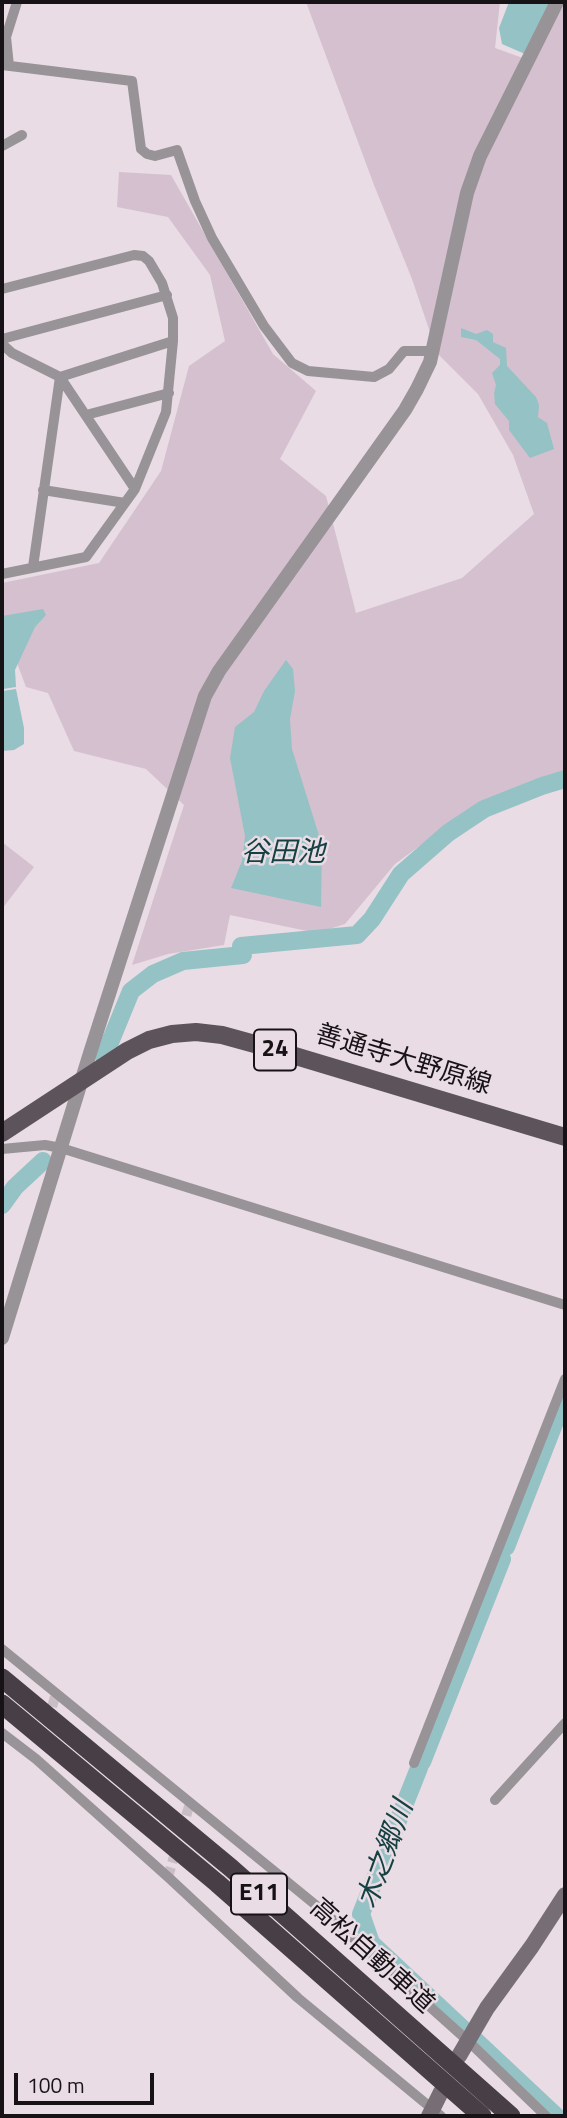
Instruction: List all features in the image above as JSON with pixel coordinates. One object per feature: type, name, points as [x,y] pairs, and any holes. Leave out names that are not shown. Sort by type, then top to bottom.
[{"type":"highway","name":"高松自動車道","points":[[2,1678],[231,1868],[511,2116]]},
{"type":"highway","name":"高松自動車道","points":[[2,1704],[216,1883],[482,2116]]},
{"type":"main road","name":"善通寺大野原線","points":[[2,1133],[149,1040],[196,1032],[222,1035],[262,1046],[565,1137]]},
{"type":"main road","points":[[459,2056],[487,2008],[565,1895]]},
{"type":"main road","points":[[434,2114],[441,2092]]},
{"type":"street","points":[[17,2],[6,37],[6,65],[132,81],[141,149],[155,156],[177,150],[195,201],[212,238],[264,326],[292,363],[308,371],[374,377],[389,369],[404,351],[432,351]]},
{"type":"street","points":[[2,1338],[81,1081],[205,696],[219,671],[405,410],[417,389],[432,351],[467,193],[480,156],[558,2]]},
{"type":"street","points":[[2,146],[22,135]]},
{"type":"street","points":[[2,289],[134,255],[143,256],[162,283],[173,318],[166,412],[135,489],[86,556],[2,574]]},
{"type":"street","points":[[135,489],[60,377],[12,354],[2,341],[167,295]]},
{"type":"street","points":[[60,377],[173,341]]},
{"type":"street","points":[[33,567],[60,377]]},
{"type":"street","points":[[86,415],[169,393]]},
{"type":"street","points":[[43,490],[125,503]]},
{"type":"street","points":[[2,1149],[45,1145],[61,1148],[565,1305]]},
{"type":"street","points":[[414,1763],[565,1379]]},
{"type":"street","points":[[2,1649],[323,1911],[467,2040],[546,2116]]},
{"type":"street","points":[[495,1800],[565,1723]]},
{"type":"street","points":[[2,1733],[36,1759],[298,1998],[434,2114]]},
{"type":"shaded area","points":[[306,2],[500,2],[495,48],[534,62],[565,2],[565,773],[477,804],[395,864],[345,924],[317,933],[230,915],[224,945],[168,954],[132,965],[184,805],[146,769],[74,751],[48,693],[26,687],[2,623],[2,583],[99,563],[161,471],[189,366],[225,341],[210,275],[168,217],[117,207],[119,172],[171,175],[273,354],[316,391],[280,459],[326,496],[356,613],[462,578],[534,514],[513,455],[478,394],[437,353],[412,279]]},
{"type":"shaded area","points":[[2,842],[34,867],[2,909]]},
{"type":"water","points":[[509,2],[553,2],[525,54],[502,44],[499,28]]},
{"type":"water","points":[[461,328],[476,334],[487,330],[493,334],[493,342],[506,348],[507,366],[536,397],[539,405],[538,417],[547,423],[554,449],[530,458],[509,430],[509,421],[495,404],[496,385],[492,373],[500,365],[500,359],[476,340],[461,337]]},
{"type":"water","points":[[43,609],[46,615],[35,627],[15,670],[16,687],[3,689],[16,689],[24,728],[24,744],[14,750],[2,751],[2,616]]},
{"type":"water","name":"谷田池","points":[[286,660],[293,669],[295,691],[290,719],[292,749],[322,845],[321,907],[231,888],[242,861],[245,836],[230,758],[235,727],[254,712],[264,691]]},
{"type":"waterway","points":[[241,946],[357,935],[372,919],[401,874],[448,833],[484,809],[565,779]]},
{"type":"waterway","points":[[104,1057],[131,991],[153,974],[183,961],[243,955]]},
{"type":"waterway","points":[[2,1205],[15,1187],[43,1161]]},
{"type":"waterway","name":"木之郷川","points":[[506,1547],[565,1396]]},
{"type":"waterway","name":"木之郷川","points":[[422,1762],[502,1559]]},
{"type":"waterway","name":"木之郷川","points":[[419,1768],[361,1914],[371,1943],[463,2029]]},
{"type":"waterway","name":"木之郷川","points":[[476,2041],[556,2116]]},
{"type":"tunnel","points":[[48,1721],[56,1693]]},
{"type":"tunnel","points":[[182,1830],[190,1803]]},
{"type":"tunnel","points":[[168,1877],[177,1846]]}]
